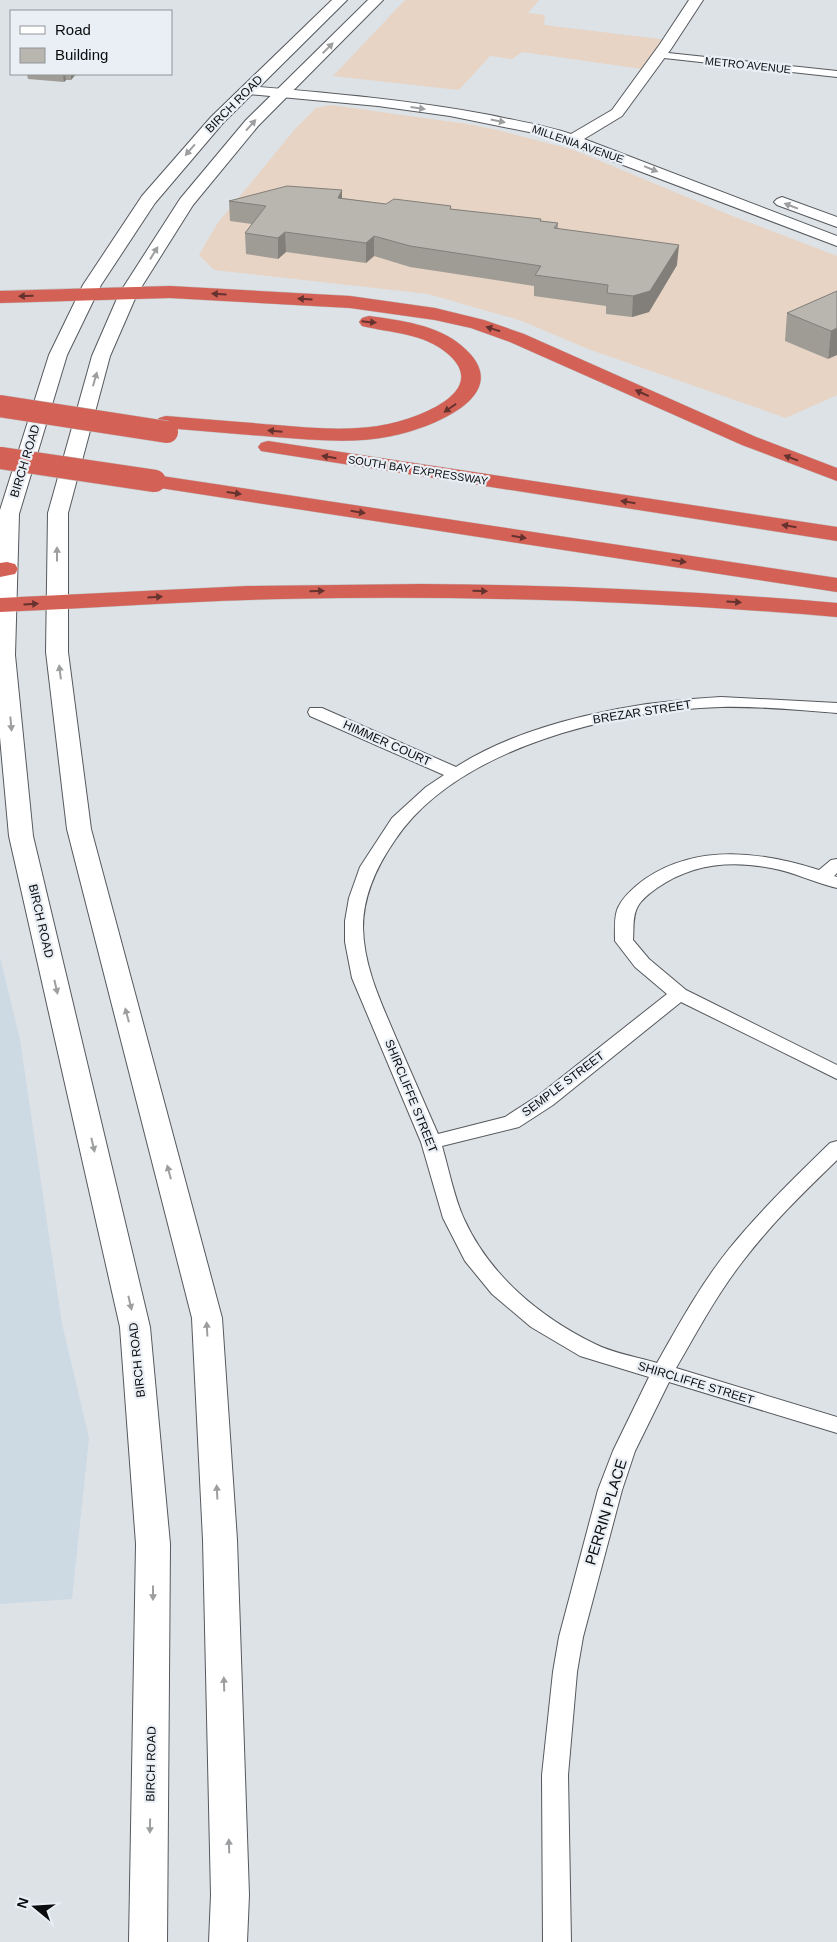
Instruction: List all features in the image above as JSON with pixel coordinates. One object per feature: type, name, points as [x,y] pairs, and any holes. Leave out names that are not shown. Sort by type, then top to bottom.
[{"type":"highway","points":[[0,297],[126,300],[194,293],[350,302],[405,308],[456,319],[517,338],[758,444],[837,475]]},
{"type":"highway","points":[[126,300],[170,310]]},
{"type":"highway","points":[[167,427],[329,436],[362,435],[393,430],[432,418],[451,408],[467,389],[470,376],[466,363],[456,351],[428,336],[405,328],[379,323],[302,318]]},
{"type":"highway","name":"SOUTH BAY EXPRESSWAY","points":[[0,406],[167,427],[837,534]]},
{"type":"highway","points":[[0,458],[154,484],[193,487],[837,585]]},
{"type":"highway","points":[[0,470],[137,488],[154,484]]},
{"type":"highway","points":[[3,605],[279,592],[423,590],[680,599],[837,610]]},
{"type":"main road","name":"BIRCH ROAD","points":[[148,1942],[153,1544],[135,1327],[21,836],[4,655],[3,570],[9,514],[58,355],[84,299],[148,200],[216,120],[340,0]]},
{"type":"main road","points":[[228,1942],[230,1895],[220,1540],[207,1318],[79,829],[57,652],[58,513],[102,356],[126,300],[186,203],[252,124],[376,0]]},
{"type":"street","points":[[571,129],[590,129],[616,113],[656,60],[696,0]]},
{"type":"street","name":"METRO AVENUE","points":[[656,60],[837,74]]},
{"type":"street","name":"MILLENIA AVENUE","points":[[254,84],[450,112],[524,126],[571,129],[837,241]]},
{"type":"street","name":"MILLENIA AVENUE","points":[[590,129],[611,137]]},
{"type":"street","points":[[765,196],[837,222]]},
{"type":"street","name":"BREZAR STREET","points":[[457,774],[481,759],[541,734],[613,714],[706,703],[837,708]]},
{"type":"street","name":"HIMMER COURT","points":[[316,712],[457,774]]},
{"type":"street","name":"SHIRCLIFFE STREET","points":[[457,774],[419,801],[394,826],[379,847],[366,874],[357,902],[354,921],[356,951],[361,978],[431,1142],[453,1218],[473,1256],[500,1289],[539,1321],[588,1350],[837,1425]]},
{"type":"street","points":[[837,864],[830,880],[776,862],[743,858],[701,862],[673,870],[641,890],[627,908],[624,941],[642,963],[679,994],[837,1073]]},
{"type":"street","name":"SEMPLE STREET","points":[[431,1142],[512,1122],[546,1100],[679,994]]},
{"type":"street","name":"PERRIN PLACE","points":[[557,1942],[555,1775],[565,1672],[571,1637],[610,1490],[624,1451],[662,1373],[696,1314],[736,1255],[780,1204],[837,1148]]},
{"type":"shaded area","points":[[405,0],[539,0],[528,13],[545,15],[544,25],[669,40],[649,70],[522,52],[512,59],[490,56],[459,90],[333,76]]},
{"type":"shaded area","points":[[331,105],[467,124],[574,150],[735,217],[837,256],[837,395],[786,418],[588,349],[519,320],[428,294],[214,270],[199,255],[217,224],[295,129],[316,108]]},
{"type":"shaded area","points":[[0,957],[20,1040],[62,1324],[89,1438],[72,1599],[0,1604]]},
{"type":"building","points":[[287,186],[342,190],[338,198],[386,204],[394,199],[451,206],[450,209],[541,219],[540,221],[558,223],[554,228],[679,245],[650,291],[633,296],[607,293],[608,285],[535,275],[541,266],[410,246],[374,236],[366,243],[285,232],[278,238],[245,233],[266,206],[229,201]]},
{"type":"building","points":[[837,291],[837,328],[831,331],[787,313]]}]
